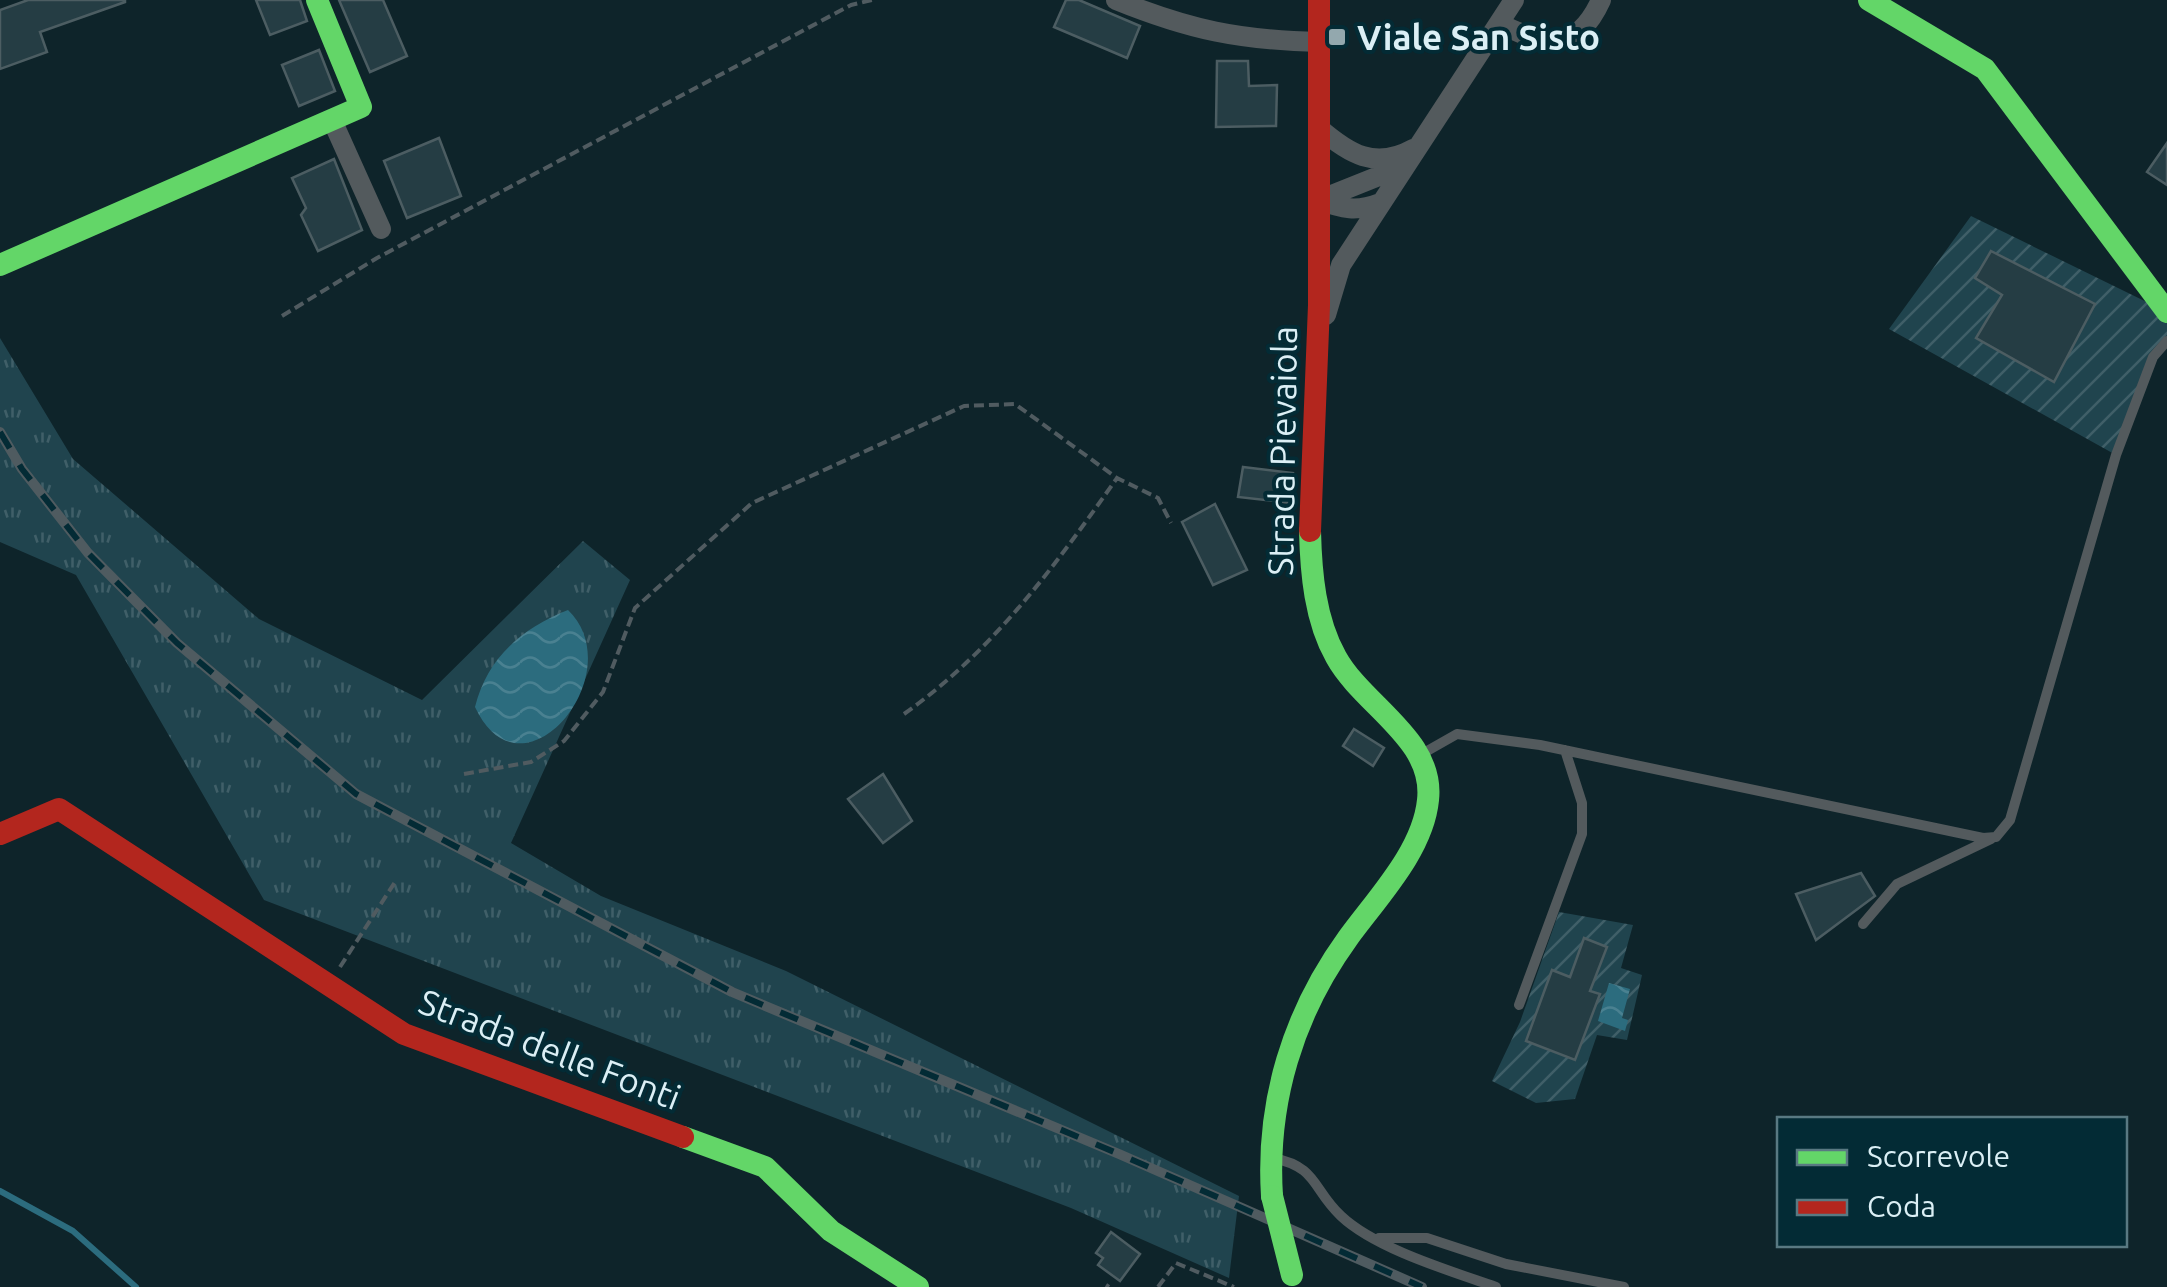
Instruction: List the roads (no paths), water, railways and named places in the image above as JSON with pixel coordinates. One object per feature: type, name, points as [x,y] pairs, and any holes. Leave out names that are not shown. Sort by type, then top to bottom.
[{"type":"street","points":[[0,265],[361,107],[318,0]]},
{"type":"street","points":[[1116,0],[1171,23],[1244,40],[1319,42],[1318,0]]},
{"type":"street","points":[[1319,345],[1341,265],[1412,150],[1514,0]]},
{"type":"street","points":[[1499,23],[1537,42],[1562,40],[1594,16],[1601,0]]},
{"type":"street","points":[[1869,0],[1985,69],[2167,312]]},
{"type":"street","name":"Strada Pievaiola","points":[[1319,42],[1319,345],[1310,558],[1331,653],[1354,684],[1420,755]]},
{"type":"street","points":[[332,120],[381,229]]},
{"type":"street","points":[[1320,128],[1361,158],[1393,160]]},
{"type":"street","points":[[1320,200],[1379,176],[1393,160],[1412,150]]},
{"type":"street","points":[[1320,200],[1343,210],[1364,209],[1380,202]]},
{"type":"street","points":[[1296,1281],[1272,1196],[1267,1157],[1272,1111],[1290,1044],[1322,977],[1415,839],[1428,808],[1429,782],[1420,755]]},
{"type":"street","name":"Strada delle Fonti","points":[[0,834],[59,809],[404,1034],[765,1167],[831,1231],[918,1287]]},
{"type":"lane","points":[[1864,924],[1897,884],[1996,837],[2010,820],[2116,455],[2153,356],[2167,340]]},
{"type":"lane","points":[[1420,755],[1457,734],[1565,750],[1983,838],[1996,837]]},
{"type":"lane","points":[[1519,1005],[1582,834],[1582,802],[1565,750]]},
{"type":"lane","points":[[1267,1157],[1307,1170],[1342,1217],[1411,1257],[1496,1287]]},
{"type":"lane","points":[[1378,1238],[1427,1238],[1506,1264],[1624,1287]]},
{"type":"water","points":[[568,610],[585,636],[588,666],[580,695],[564,720],[542,737],[518,743],[495,734],[475,707],[488,674],[522,636]]},
{"type":"water","points":[[1609,983],[1630,989],[1622,1018],[1628,1020],[1625,1031],[1598,1021]]},
{"type":"waterway","points":[[0,1191],[73,1231],[136,1287]]},
{"type":"railway","points":[[0,432],[22,469],[88,553],[177,643],[356,794],[732,992],[1119,1154],[1422,1287]]},
{"type":"place","name":"Viale San Sisto","points":[[1337,37]]}]
